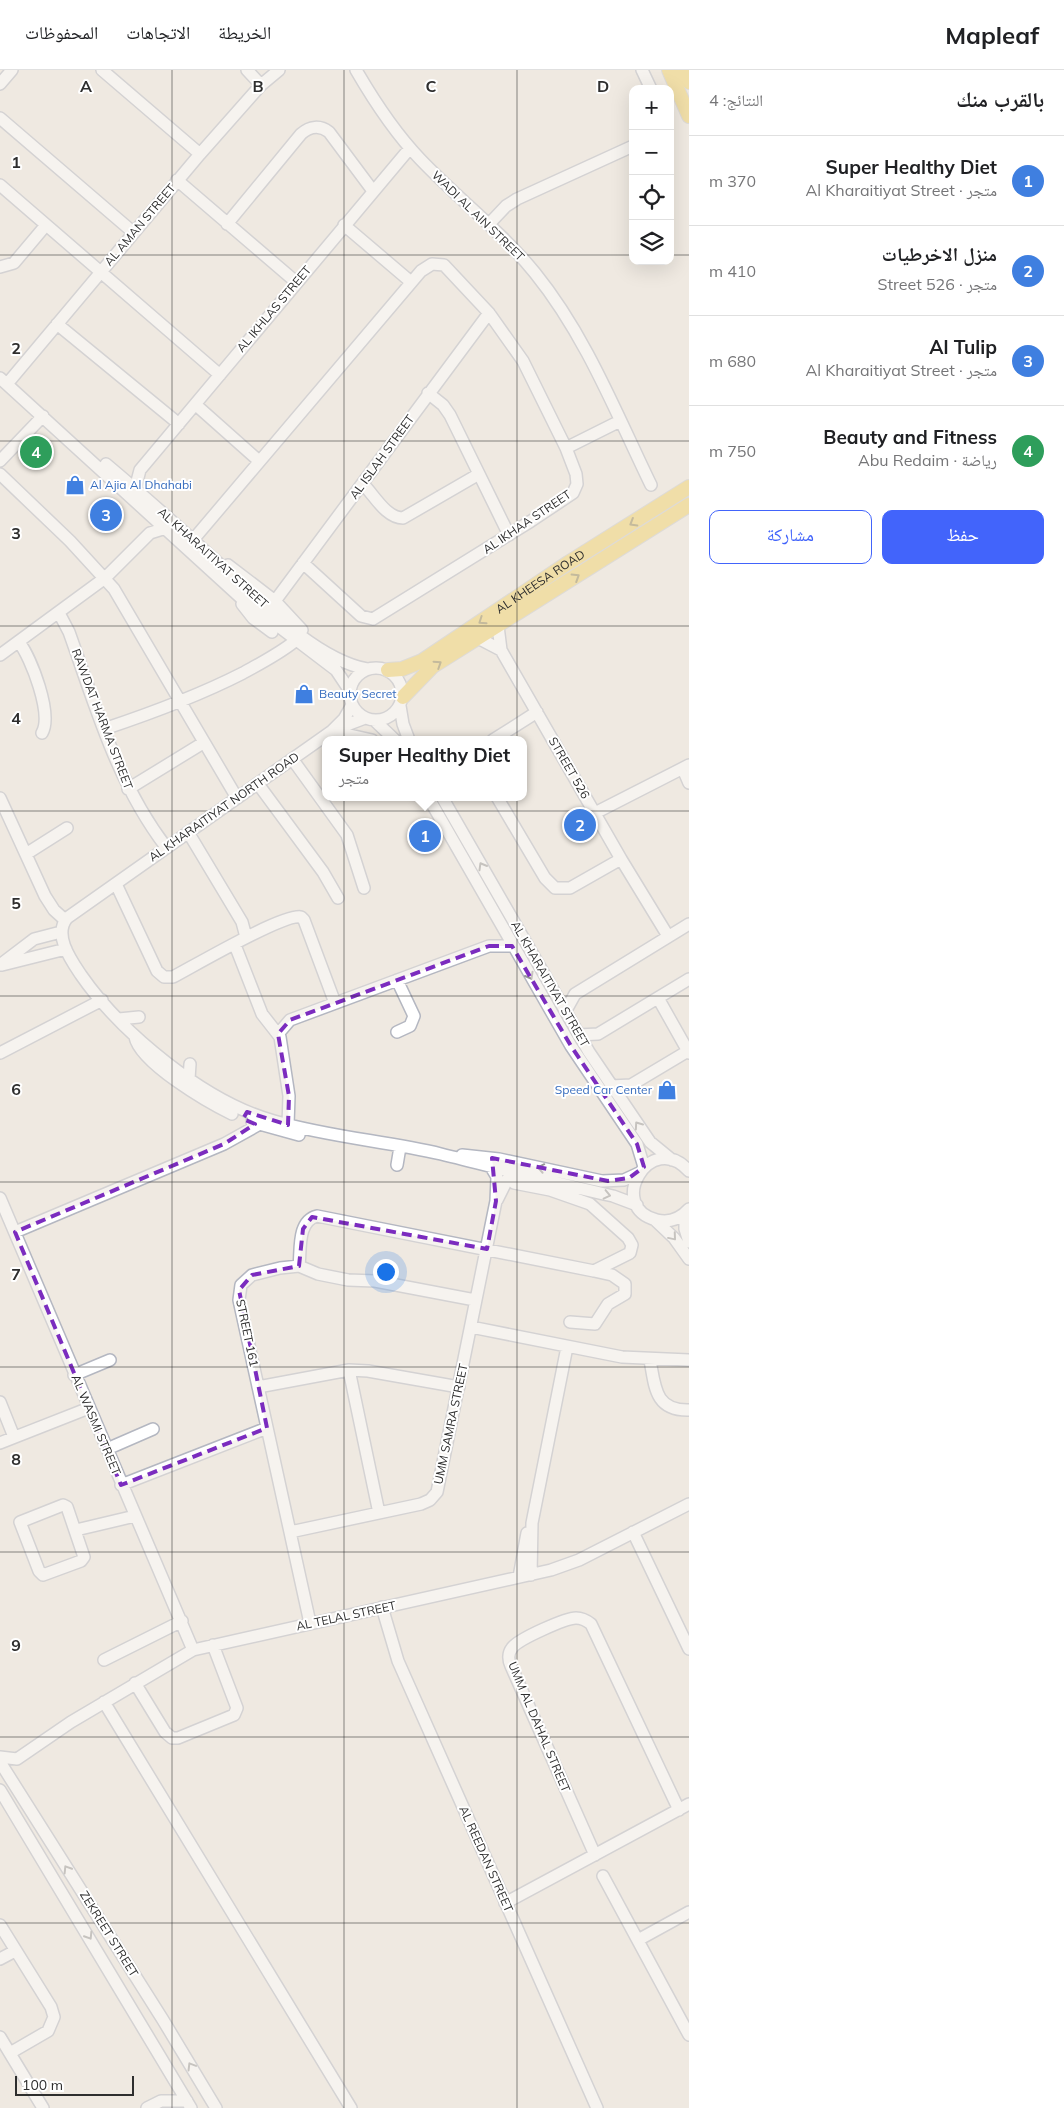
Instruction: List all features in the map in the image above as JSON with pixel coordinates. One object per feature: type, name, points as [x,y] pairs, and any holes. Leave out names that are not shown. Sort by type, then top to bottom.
[{"type":"main road","points":[[668,70],[689,116]]},
{"type":"main road","points":[[684,70],[689,82]]},
{"type":"main road","points":[[658,508],[689,474]]},
{"type":"main road","name":"AL KHEESA ROAD","points":[[388,670],[402,669],[422,661],[574,559],[689,488]]},
{"type":"main road","name":"AL KHEESA ROAD","points":[[401,701],[433,666],[689,505]]},
{"type":"main road","points":[[661,524],[689,516]]},
{"type":"street","points":[[0,84],[12,70]]},
{"type":"street","points":[[248,70],[261,85]]},
{"type":"street","name":"AL AMAN STREET","points":[[3,381],[57,324],[177,180],[261,85],[279,70]]},
{"type":"street","name":"WADI AL AIN STREET","points":[[356,70],[410,148],[530,266],[557,303],[584,348],[651,485]]},
{"type":"street","points":[[642,70],[649,85]]},
{"type":"street","points":[[106,71],[200,154]]},
{"type":"street","points":[[0,118],[134,232]]},
{"type":"street","points":[[227,224],[301,134],[311,127],[323,128],[329,132],[373,191]]},
{"type":"street","name":"AL IKHLAS STREET","points":[[135,489],[140,470],[410,148]]},
{"type":"street","points":[[489,224],[506,206],[517,199],[629,148]]},
{"type":"street","points":[[177,180],[296,282]]},
{"type":"street","points":[[0,185],[220,375]]},
{"type":"street","points":[[0,267],[14,262],[46,225]]},
{"type":"street","points":[[344,225],[411,282]]},
{"type":"street","name":"AL IKHAA STREET","points":[[190,544],[411,282],[428,265],[444,265],[489,313],[523,361],[566,448],[576,474],[576,489],[569,496],[509,535],[373,619],[361,616],[303,563]]},
{"type":"street","name":"AL ISLAH STREET","points":[[275,601],[489,313]]},
{"type":"street","points":[[57,324],[179,424]]},
{"type":"street","name":"AL KHARAITIYAT STREET","points":[[3,381],[62,435],[190,544],[240,597],[342,677],[350,691]]},
{"type":"street","points":[[428,393],[443,405],[450,415],[509,535]]},
{"type":"street","points":[[196,405],[259,461]]},
{"type":"street","points":[[0,461],[43,416]]},
{"type":"street","name":"AL KHARAITIYAT STREET","points":[[43,416],[66,431],[135,489],[158,515],[166,528],[217,562],[264,605],[297,641],[335,658],[367,669]]},
{"type":"street","points":[[566,448],[620,421]]},
{"type":"street","name":"AL IKHLAS STREET","points":[[122,478],[140,470]]},
{"type":"street","points":[[0,474],[70,541],[105,578],[123,603],[203,744],[237,798]]},
{"type":"street","points":[[363,484],[388,512],[398,518],[403,518],[479,474]]},
{"type":"street","points":[[0,655],[105,578],[150,533],[158,515]]},
{"type":"street","points":[[150,533],[166,528]]},
{"type":"street","points":[[104,730],[180,702],[269,659],[297,641],[299,624],[275,601],[239,572],[217,562]]},
{"type":"street","name":"RAWDAT HARMA STREET","points":[[59,613],[70,632],[104,730],[128,789],[166,847]]},
{"type":"street","name":"STREET 526","points":[[498,626],[501,650],[621,859],[668,936]]},
{"type":"street","points":[[478,638],[501,650]]},
{"type":"street","points":[[19,642],[30,661],[46,716],[46,725],[42,732]]},
{"type":"street","points":[[390,736],[352,705],[350,691],[357,676],[367,669],[378,668],[388,670],[399,679],[403,724],[408,736]]},
{"type":"street","points":[[370,719],[390,717],[401,701]]},
{"type":"street","name":"AL KHARAITIYAT NORTH ROAD","points":[[325,736],[344,719],[352,705]]},
{"type":"street","points":[[500,736],[537,712]]},
{"type":"street","name":"AL KHARAITIYAT NORTH ROAD","points":[[332,731],[370,719]]},
{"type":"street","points":[[332,731],[354,736]]},
{"type":"street","name":"AL KHARAITIYAT NORTH ROAD","points":[[65,920],[322,738]]},
{"type":"street","points":[[128,789],[203,744]]},
{"type":"street","points":[[293,760],[322,800]]},
{"type":"street","points":[[595,813],[686,767],[689,783]]},
{"type":"street","points":[[258,784],[323,872],[338,898]]},
{"type":"street","points":[[0,798],[49,903],[65,920],[61,932],[89,986],[119,1019],[189,1080],[258,1125],[342,1143],[348,1142],[352,1134]]},
{"type":"street","points":[[323,801],[347,835],[364,888]]},
{"type":"street","name":"AL KHARAITIYAT STREET","points":[[430,801],[570,1046],[637,1144],[642,1170]]},
{"type":"street","name":"AL KHARAITIYAT STREET","points":[[444,801],[554,994],[611,1086],[650,1142],[689,1171]]},
{"type":"street","points":[[499,801],[545,878],[555,888],[570,888],[621,859]]},
{"type":"street","points":[[444,826],[450,827],[454,824],[455,819]]},
{"type":"street","points":[[26,854],[67,828]]},
{"type":"street","points":[[188,832],[242,922],[246,938]]},
{"type":"street","points":[[456,848],[463,842],[468,842]]},
{"type":"street","points":[[116,884],[157,971],[161,975],[173,977],[246,938],[296,916],[302,918],[335,1003]]},
{"type":"street","points":[[482,893],[494,886]]},
{"type":"street","points":[[554,994],[574,994],[689,924]]},
{"type":"street","points":[[489,946],[496,937],[500,926]]},
{"type":"street","points":[[0,965],[34,939],[61,932]]},
{"type":"street","points":[[236,945],[262,1014],[278,1034],[290,1096],[288,1125]]},
{"type":"street","points":[[278,1034],[290,1020],[335,1003],[489,946],[512,946]]},
{"type":"street","points":[[0,965],[73,954]]},
{"type":"street","points":[[89,986],[98,976]]},
{"type":"street","points":[[578,1035],[598,1034],[689,979]]},
{"type":"street","points":[[397,1032],[410,1026],[414,1016],[398,980]]},
{"type":"street","points":[[565,1012],[574,994]]},
{"type":"street","points":[[611,1086],[631,1085],[688,1052],[658,998]]},
{"type":"street","points":[[0,1052],[102,1000]]},
{"type":"street","points":[[119,1019],[139,1017]]},
{"type":"street","points":[[135,1034],[140,1050],[178,1082],[204,1100],[245,1116],[288,1125],[352,1134],[400,1147],[441,1154],[498,1159],[602,1181],[624,1180],[657,1160],[672,1160]]},
{"type":"street","points":[[589,1052],[598,1034]]},
{"type":"street","points":[[189,1080],[190,1064]]},
{"type":"street","points":[[623,1104],[631,1085]]},
{"type":"street","points":[[244,1131],[245,1116]]},
{"type":"street","points":[[15,1232],[224,1144],[244,1131],[258,1125]]},
{"type":"street","points":[[397,1165],[400,1147]]},
{"type":"street","points":[[441,1154],[491,1168],[514,1178],[637,1205]]},
{"type":"street","name":"UMM SAMRA STREET","points":[[290,1532],[426,1503],[437,1492],[496,1201],[497,1177],[491,1168]]},
{"type":"street","points":[[642,1170],[634,1186],[637,1205],[644,1214],[654,1219],[674,1238],[689,1259]]},
{"type":"street","name":"UMM SAMRA STREET","points":[[496,1201],[507,1180],[514,1178]]},
{"type":"street","points":[[580,1194],[628,1238],[632,1245],[626,1256],[594,1270]]},
{"type":"street","name":"AL WASMI STREET","points":[[0,1198],[193,1650]]},
{"type":"street","points":[[654,1219],[670,1221],[687,1211]]},
{"type":"street","points":[[687,1211],[685,1229],[689,1242]]},
{"type":"street","points":[[299,1266],[303,1228],[308,1220],[317,1216],[594,1270],[620,1280],[626,1286],[626,1292],[623,1296],[608,1304],[594,1324],[570,1322]]},
{"type":"street","name":"STREET 161","points":[[290,1532],[239,1290],[244,1281],[252,1274],[299,1266],[318,1274],[348,1280],[375,1281],[475,1300]]},
{"type":"street","points":[[471,1327],[622,1357],[650,1360],[689,1360]]},
{"type":"street","points":[[531,1575],[532,1523],[567,1346]]},
{"type":"street","points":[[74,1375],[110,1360]]},
{"type":"street","points":[[650,1360],[659,1397],[666,1405],[676,1410],[689,1410]]},
{"type":"street","points":[[258,1387],[349,1370],[368,1371],[459,1387]]},
{"type":"street","points":[[349,1370],[378,1513]]},
{"type":"street","points":[[0,1402],[14,1437]]},
{"type":"street","points":[[0,1443],[89,1408]]},
{"type":"street","points":[[121,1485],[267,1428]]},
{"type":"street","points":[[106,1449],[153,1429]]},
{"type":"street","points":[[63,1504],[67,1508],[76,1530],[84,1555],[82,1560],[45,1575],[38,1571],[20,1524],[22,1519],[63,1504]]},
{"type":"street","name":"AL TELAL STREET","points":[[17,1759],[104,1702],[193,1650],[531,1575],[570,1564],[689,1504]]},
{"type":"street","points":[[76,1530],[135,1516]]},
{"type":"street","points":[[519,1577],[525,1539],[532,1523]]},
{"type":"street","points":[[290,1532],[310,1623]]},
{"type":"street","points":[[633,1532],[689,1649]]},
{"type":"street","name":"AL REEDAN STREET","points":[[382,1608],[398,1661],[597,2108]]},
{"type":"street","name":"UMM AL DAHAL STREET","points":[[594,1855],[510,1666],[511,1649],[521,1640],[570,1619],[581,1619],[591,1624],[684,1807]]},
{"type":"street","points":[[104,1660],[182,1621]]},
{"type":"street","points":[[135,1683],[164,1732],[172,1738],[182,1737],[234,1716],[238,1708],[213,1645]]},
{"type":"street","points":[[104,1702],[350,2108]]},
{"type":"street","points":[[0,1757],[17,1759],[12,1780]]},
{"type":"street","name":"ZEKREET STREET","points":[[0,1762],[164,2020],[216,2108]]},
{"type":"street","name":"ZEKREET STREET","points":[[0,1790],[189,2104]]},
{"type":"street","points":[[505,1903],[684,1807]]},
{"type":"street","points":[[603,1876],[689,2035]]},
{"type":"street","points":[[638,1940],[688,1915]]},
{"type":"street","points":[[0,1925],[51,2007],[54,2017],[48,2031],[10,2053]]},
{"type":"street","points":[[0,1959],[16,1951]]},
{"type":"street","points":[[0,2037],[43,2108]]},
{"type":"street","points":[[147,2108],[161,2101],[170,2091],[174,2078]]},
{"type":"street","points":[[161,2101],[189,2104]]},
{"type":"highlighted area","points":[[489,946],[512,946],[571,1046],[637,1144],[644,1167],[629,1178],[608,1181],[492,1158],[496,1201],[487,1249],[312,1217],[303,1229],[299,1266],[252,1275],[239,1290],[267,1428],[121,1485],[15,1232],[224,1144],[255,1124],[243,1119],[247,1112],[288,1125],[289,1096],[278,1034],[290,1020]]},
{"type":"place","name":"Beauty and Fitness","points":[[36,452]]},
{"type":"place","name":"Al Ajia Al Dhahabi","points":[[75,485]]},
{"type":"place","name":"Al Tulip","points":[[106,515]]},
{"type":"place","name":"Beauty Secret","points":[[304,694]]},
{"type":"place","name":"منزل الاخرطيات","points":[[580,825]]},
{"type":"place","name":"Super Healthy Diet","points":[[425,836]]},
{"type":"place","name":"Speed Car Center","points":[[667,1090]]}]
